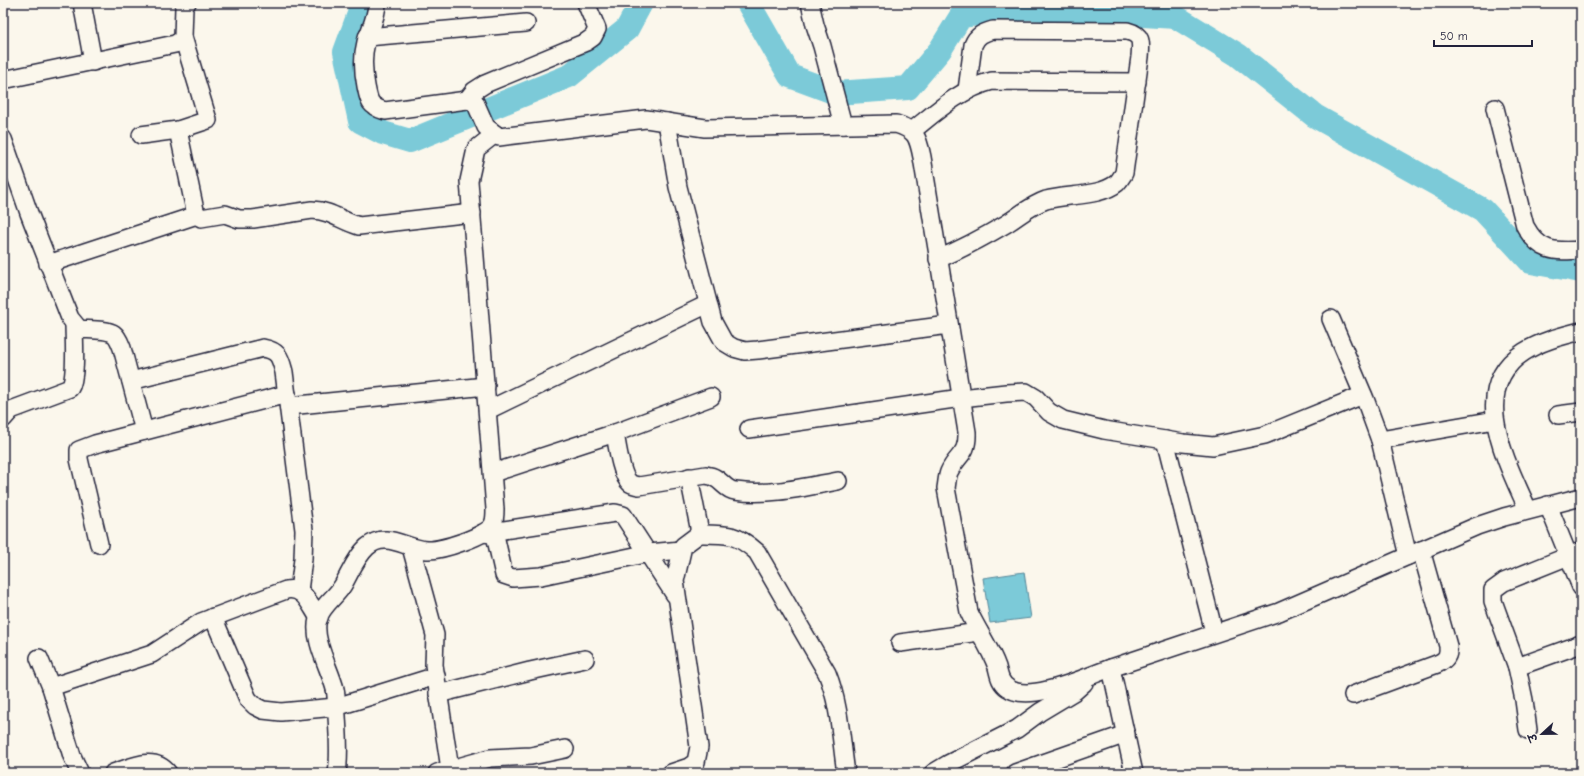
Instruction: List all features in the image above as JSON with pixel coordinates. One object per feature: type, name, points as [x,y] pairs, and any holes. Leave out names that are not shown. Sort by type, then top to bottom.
[{"type":"street","points":[[82,3],[93,62]]},
{"type":"street","points":[[142,135],[178,130],[208,120],[183,38],[184,7],[187,3]]},
{"type":"street","points":[[377,3],[375,16],[363,54],[363,72],[369,100],[374,108],[385,111],[471,101]]},
{"type":"street","points":[[471,101],[474,91],[484,84],[586,42],[594,37],[597,30],[586,3]]},
{"type":"street","points":[[810,3],[843,125]]},
{"type":"street","points":[[368,37],[526,23]]},
{"type":"street","points":[[938,259],[965,247],[1045,201],[1060,197],[1099,192],[1117,183],[1124,173],[1141,46],[1139,37],[1135,33],[1127,31],[993,30],[980,34],[976,38],[973,45],[967,90]]},
{"type":"street","points":[[3,80],[175,44],[183,38]]},
{"type":"street","points":[[912,131],[967,90],[992,81],[1137,82]]},
{"type":"street","points":[[471,101],[491,130],[499,137],[646,119],[705,128],[896,124],[912,131],[917,137],[920,148],[967,441],[961,456],[949,472],[946,488],[969,612],[994,661],[1000,680],[1007,688],[1019,693],[1028,694],[1048,690],[1214,632],[1279,612],[1477,526],[1528,510],[1581,497]]},
{"type":"street","points":[[1495,108],[1525,226],[1530,235],[1544,248],[1565,251],[1581,250]]},
{"type":"street","points":[[667,122],[678,187],[708,304],[713,322],[724,342],[734,348],[745,350],[949,325]]},
{"type":"street","points":[[178,130],[198,215],[201,218],[225,214],[244,219],[312,210],[322,211],[359,226],[472,213]]},
{"type":"street","points":[[484,533],[493,525],[495,509],[469,181],[476,149],[491,130]]},
{"type":"street","points":[[3,139],[28,213],[62,301],[74,324],[79,329],[113,333],[122,348],[144,431]]},
{"type":"street","points":[[48,264],[198,215]]},
{"type":"street","points":[[488,410],[708,304]]},
{"type":"street","points":[[1331,319],[1364,395],[1380,440],[1414,553],[1448,646],[1448,656],[1444,661],[1353,695]]},
{"type":"street","points":[[3,419],[11,410],[70,388],[74,374],[74,324]]},
{"type":"street","points":[[1528,510],[1500,444],[1495,420],[1495,398],[1499,381],[1505,369],[1514,359],[1525,351],[1543,342],[1581,331]]},
{"type":"street","points":[[131,381],[263,348],[272,350],[278,354],[284,372],[304,530],[303,559],[299,591]]},
{"type":"street","points":[[99,544],[79,459],[80,450],[95,444],[144,431],[288,400],[486,386]]},
{"type":"street","points":[[749,429],[961,398],[1026,392],[1036,398],[1049,412],[1063,420],[1104,430],[1213,446],[1265,435],[1364,395]]},
{"type":"street","points":[[493,473],[615,433],[711,397]]},
{"type":"street","points":[[1558,415],[1581,412]]},
{"type":"street","points":[[1380,440],[1495,420]]},
{"type":"street","points":[[615,433],[627,480],[631,484],[639,486],[706,475],[714,477],[728,489],[754,492],[794,489],[838,481]]},
{"type":"street","points":[[1165,440],[1214,632]]},
{"type":"street","points":[[689,477],[699,527],[699,534]]},
{"type":"street","points":[[1548,506],[1575,553],[1581,587]]},
{"type":"street","points":[[337,773],[339,761],[335,690],[316,629],[319,618],[325,606],[338,594],[360,555],[368,546],[379,540],[392,539],[428,550],[442,548],[484,533],[615,513],[623,515],[676,595]]},
{"type":"street","points":[[484,533],[495,535],[504,575],[513,578],[541,576],[649,553],[682,550]]},
{"type":"street","points":[[671,773],[689,767],[696,762],[699,747],[675,581],[683,546],[699,534],[722,534],[734,536],[742,540],[757,552],[827,673],[836,702],[846,773]]},
{"type":"street","points":[[411,546],[435,635],[434,665],[438,694],[444,771],[490,758],[531,756],[565,749]]},
{"type":"street","points":[[1528,730],[1524,700],[1517,667],[1493,601],[1493,590],[1504,582],[1575,553]]},
{"type":"street","points":[[51,687],[152,654],[201,622],[286,590],[292,589],[299,591],[319,618]]},
{"type":"street","points":[[213,617],[243,690],[255,706],[263,710],[281,712],[336,707],[436,676]]},
{"type":"street","points":[[900,643],[979,632]]},
{"type":"street","points":[[1517,667],[1581,644]]},
{"type":"street","points":[[39,658],[51,687],[72,756],[80,773]]},
{"type":"street","points":[[438,694],[585,659]]},
{"type":"street","points":[[1111,668],[1134,773]]},
{"type":"street","points":[[933,773],[1017,729],[1040,712],[1082,686],[1091,675]]},
{"type":"street","points":[[1015,773],[1126,734]]},
{"type":"street","points":[[113,773],[148,762],[160,765],[168,773]]},
{"type":"water","points":[[1024,572],[1031,618],[990,623],[983,578]]},
{"type":"waterway","points":[[360,3],[359,14],[345,52],[360,121],[383,133],[410,141],[569,76],[627,29],[641,3]]},
{"type":"waterway","points":[[748,3],[790,76],[836,93],[908,88],[940,50],[961,16],[1028,8],[1176,17],[1238,55],[1315,116],[1483,210],[1531,262],[1581,271]]}]
